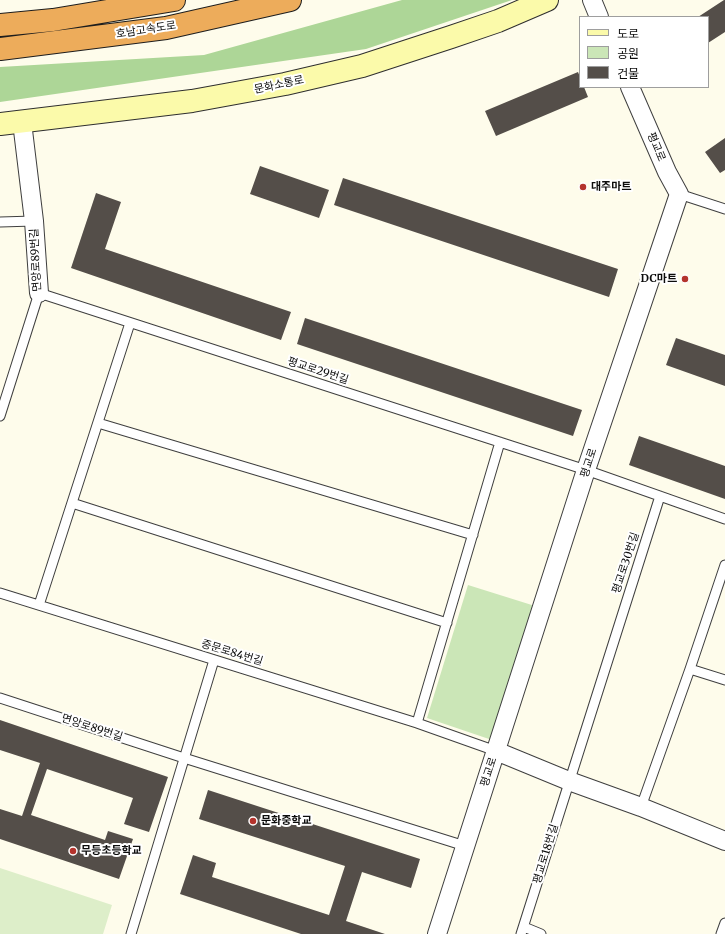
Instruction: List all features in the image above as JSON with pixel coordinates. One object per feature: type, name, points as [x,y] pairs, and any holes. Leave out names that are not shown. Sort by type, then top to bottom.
[{"type":"highway","points":[[0,24],[53,20],[174,0]]},
{"type":"highway","name":"호남고속도로","points":[[0,49],[166,28],[290,0]]},
{"type":"street","name":"문화소통로","points":[[0,124],[192,101],[285,84],[362,66],[498,21],[547,0]]},
{"type":"street","points":[[592,0],[599,16]]},
{"type":"street","name":"평교로","points":[[437,934],[586,470],[679,194],[667,172],[630,88]]},
{"type":"street","name":"면앙로89번길","points":[[22,122],[34,221],[39,293]]},
{"type":"street","points":[[496,751],[725,841]]},
{"type":"lane","points":[[679,194],[725,209]]},
{"type":"lane","points":[[0,222],[34,221]]},
{"type":"lane","name":"평교로29번길","points":[[39,293],[586,470]]},
{"type":"lane","name":"면앙로89번길","points":[[0,416],[39,293]]},
{"type":"lane","points":[[39,605],[130,323]]},
{"type":"lane","points":[[98,423],[473,534]]},
{"type":"lane","points":[[417,723],[500,442]]},
{"type":"lane","points":[[586,470],[725,518]]},
{"type":"lane","name":"평교로30번길","points":[[615,637],[660,496]]},
{"type":"lane","points":[[72,503],[447,623]]},
{"type":"lane","points":[[641,807],[725,565]]},
{"type":"lane","name":"중문로84번길","points":[[0,593],[417,723],[496,751]]},
{"type":"lane","name":"평교로18번길","points":[[522,931],[615,637]]},
{"type":"lane","points":[[131,934],[214,660]]},
{"type":"lane","points":[[690,669],[725,680]]},
{"type":"lane","name":"면앙로89번길","points":[[0,698],[184,758]]},
{"type":"lane","points":[[184,758],[465,846]]},
{"type":"lane","points":[[721,934],[725,922]]},
{"type":"lane","points":[[522,931],[541,934]]},
{"type":"green space","points":[[402,0],[512,0],[366,49],[0,102],[0,67],[204,55]]},
{"type":"green space","points":[[468,585],[535,606],[492,740],[427,718]]},
{"type":"green space","points":[[0,868],[112,905],[103,934],[0,934]]},
{"type":"building","points":[[725,0],[725,32],[709,42],[709,16],[700,16]]},
{"type":"building","points":[[578,72],[579,88],[584,88],[588,97],[496,136],[485,111]]},
{"type":"building","points":[[725,138],[725,170],[720,173],[705,152]]},
{"type":"building","points":[[260,166],[329,190],[319,218],[250,194]]},
{"type":"building","points":[[343,178],[618,269],[609,297],[334,205]]},
{"type":"building","points":[[96,193],[121,202],[105,249],[291,312],[281,340],[71,268]]},
{"type":"building","points":[[305,318],[582,410],[573,436],[297,344]]},
{"type":"building","points":[[676,338],[725,355],[725,386],[666,365]]},
{"type":"building","points":[[639,436],[725,466],[725,499],[629,465]]},
{"type":"building","points":[[0,720],[168,777],[149,832],[124,824],[133,798],[47,769],[31,815],[105,840],[108,831],[133,839],[119,879],[0,839],[0,809],[22,816],[40,763],[0,750]]},
{"type":"building","points":[[208,790],[420,859],[411,888],[362,872],[346,921],[385,934],[301,934],[180,894],[193,855],[216,863],[212,877],[329,915],[345,866],[199,819]]},
{"type":"place","name":"대주마트","points":[[583,187]]},
{"type":"place","name":"DC마트","points":[[685,279]]},
{"type":"place","name":"문화중학교","points":[[253,821]]},
{"type":"place","name":"무등초등학교","points":[[73,851]]}]
